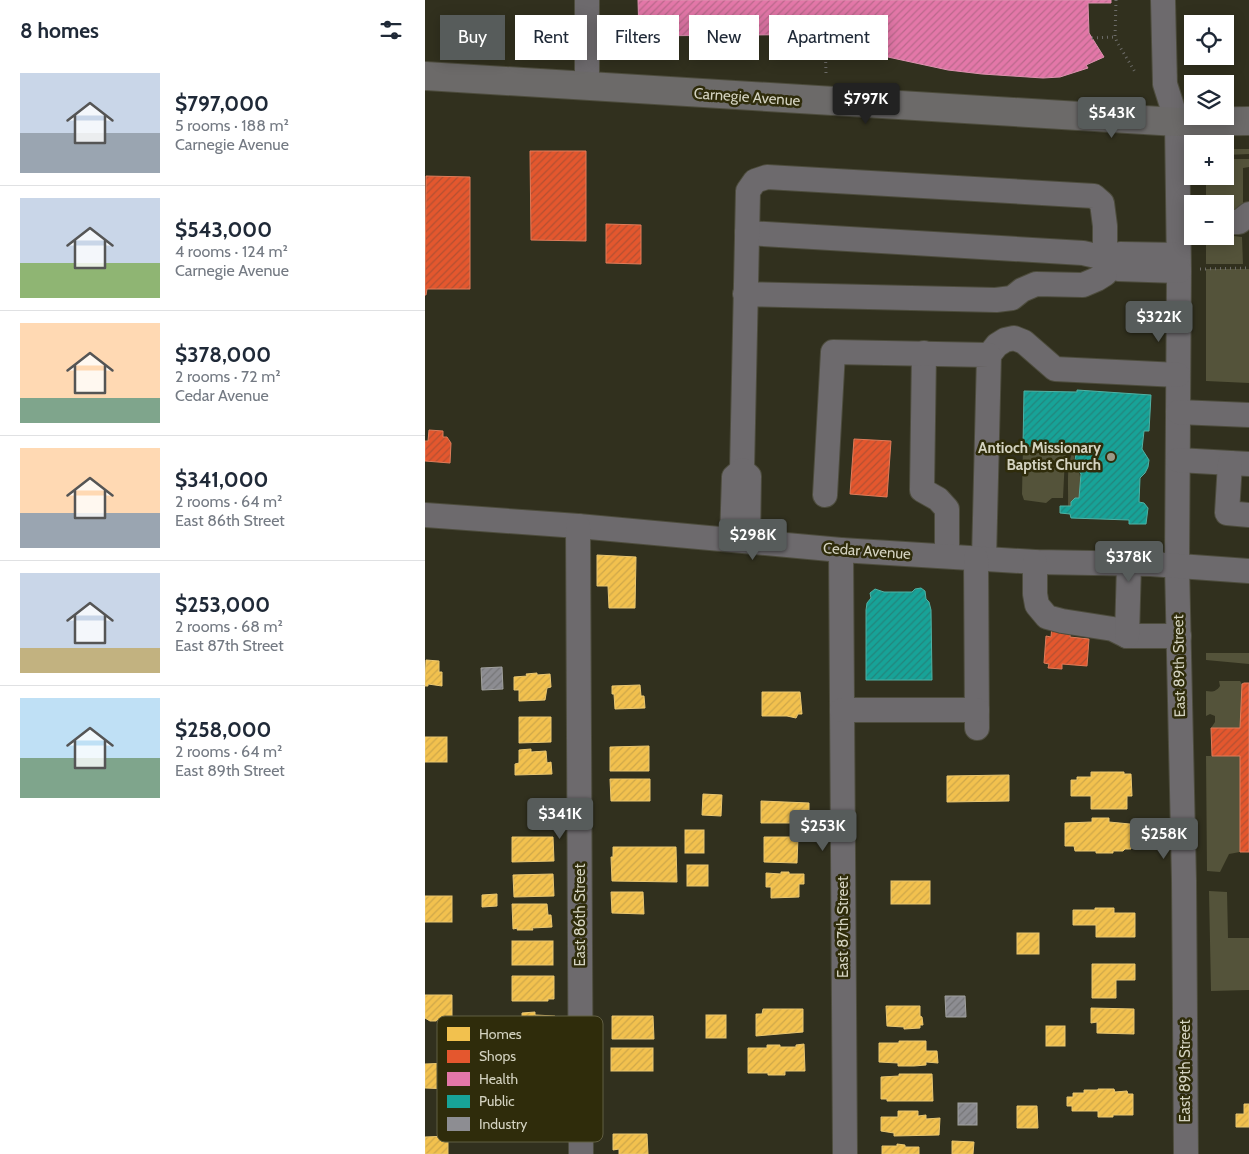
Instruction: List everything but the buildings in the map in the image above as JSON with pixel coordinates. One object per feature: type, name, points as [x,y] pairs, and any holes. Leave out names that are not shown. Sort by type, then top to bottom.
[{"type":"main road","name":"Carnegie Avenue","points":[[425,76],[1177,122],[1249,122]]},
{"type":"street","points":[[587,0],[587,86]]},
{"type":"street","name":"East 89th Street","points":[[1163,0],[1165,84],[1177,122],[1184,210]]},
{"type":"street","points":[[740,540],[734,477],[742,470],[745,294],[747,233],[747,191],[755,181],[767,177],[1094,196],[1102,203],[1105,226],[1105,274],[1083,285],[1036,284],[1022,290],[1012,298],[996,300],[745,294]]},
{"type":"street","points":[[747,233],[1083,253],[1105,258],[1120,254],[1186,265]]},
{"type":"street","name":"East 89th Street","points":[[1186,245],[1186,265],[1178,376],[1177,565],[1184,881],[1186,1154]]},
{"type":"street","points":[[842,710],[977,719],[980,558],[989,355],[997,345],[1005,340],[1014,338],[1024,342],[1055,368],[1178,376]]},
{"type":"street","points":[[825,495],[833,352],[989,355]]},
{"type":"street","points":[[924,353],[922,490],[938,499],[947,510],[947,556]]},
{"type":"street","points":[[1178,412],[1249,416]]},
{"type":"street","points":[[1178,460],[1239,464],[1227,513],[1249,514]]},
{"type":"street","name":"Cedar Avenue","points":[[425,515],[578,526],[841,550],[1035,562],[1177,565],[1249,571]]},
{"type":"street","name":"East 86th Street","points":[[578,526],[580,1016]]},
{"type":"street","name":"East 87th Street","points":[[841,550],[845,1154]]},
{"type":"street","points":[[1035,562],[1037,605],[1047,617],[1113,629],[1127,636],[1179,636]]},
{"type":"street","points":[[1127,636],[1129,564]]},
{"type":"path","points":[[1116,0],[1115,37],[1135,72]]},
{"type":"path","points":[[1092,38],[1115,37]]},
{"type":"path","points":[[826,60],[827,73]]},
{"type":"path","points":[[1186,265],[1249,268]]},
{"type":"shaded area","points":[[1234,149],[1249,149],[1249,154],[1234,155]]},
{"type":"shaded area","points":[[1234,159],[1249,159],[1249,167],[1243,168],[1243,206],[1241,211],[1234,211],[1234,195],[1206,195],[1206,185],[1234,185]]},
{"type":"shaded area","points":[[1234,236],[1242,237],[1243,264],[1206,264],[1206,245],[1234,245]]},
{"type":"shaded area","points":[[1206,269],[1249,269],[1249,383],[1206,381]]},
{"type":"shaded area","points":[[1023,446],[1071,447],[1065,457],[1063,498],[1052,498],[1046,503],[1024,500],[1022,494]]},
{"type":"shaded area","points":[[1075,447],[1081,447],[1074,460],[1080,477],[1079,498],[1075,498],[1071,502],[1071,506],[1068,506],[1068,476],[1070,461]]},
{"type":"shaded area","points":[[1206,653],[1249,653],[1249,664],[1206,660]]},
{"type":"shaded area","points":[[1219,681],[1240,681],[1242,684],[1240,728],[1211,728],[1215,722],[1215,716],[1210,714],[1206,716],[1206,691],[1217,689],[1220,686]]},
{"type":"shaded area","points":[[1206,756],[1240,756],[1240,852],[1229,854],[1220,872],[1207,871]]},
{"type":"shaded area","points":[[1209,891],[1227,892],[1228,938],[1249,938],[1249,990],[1211,991]]},
{"type":"place","name":"Antioch Missionary Baptist Church","points":[[1111,457]]}]
